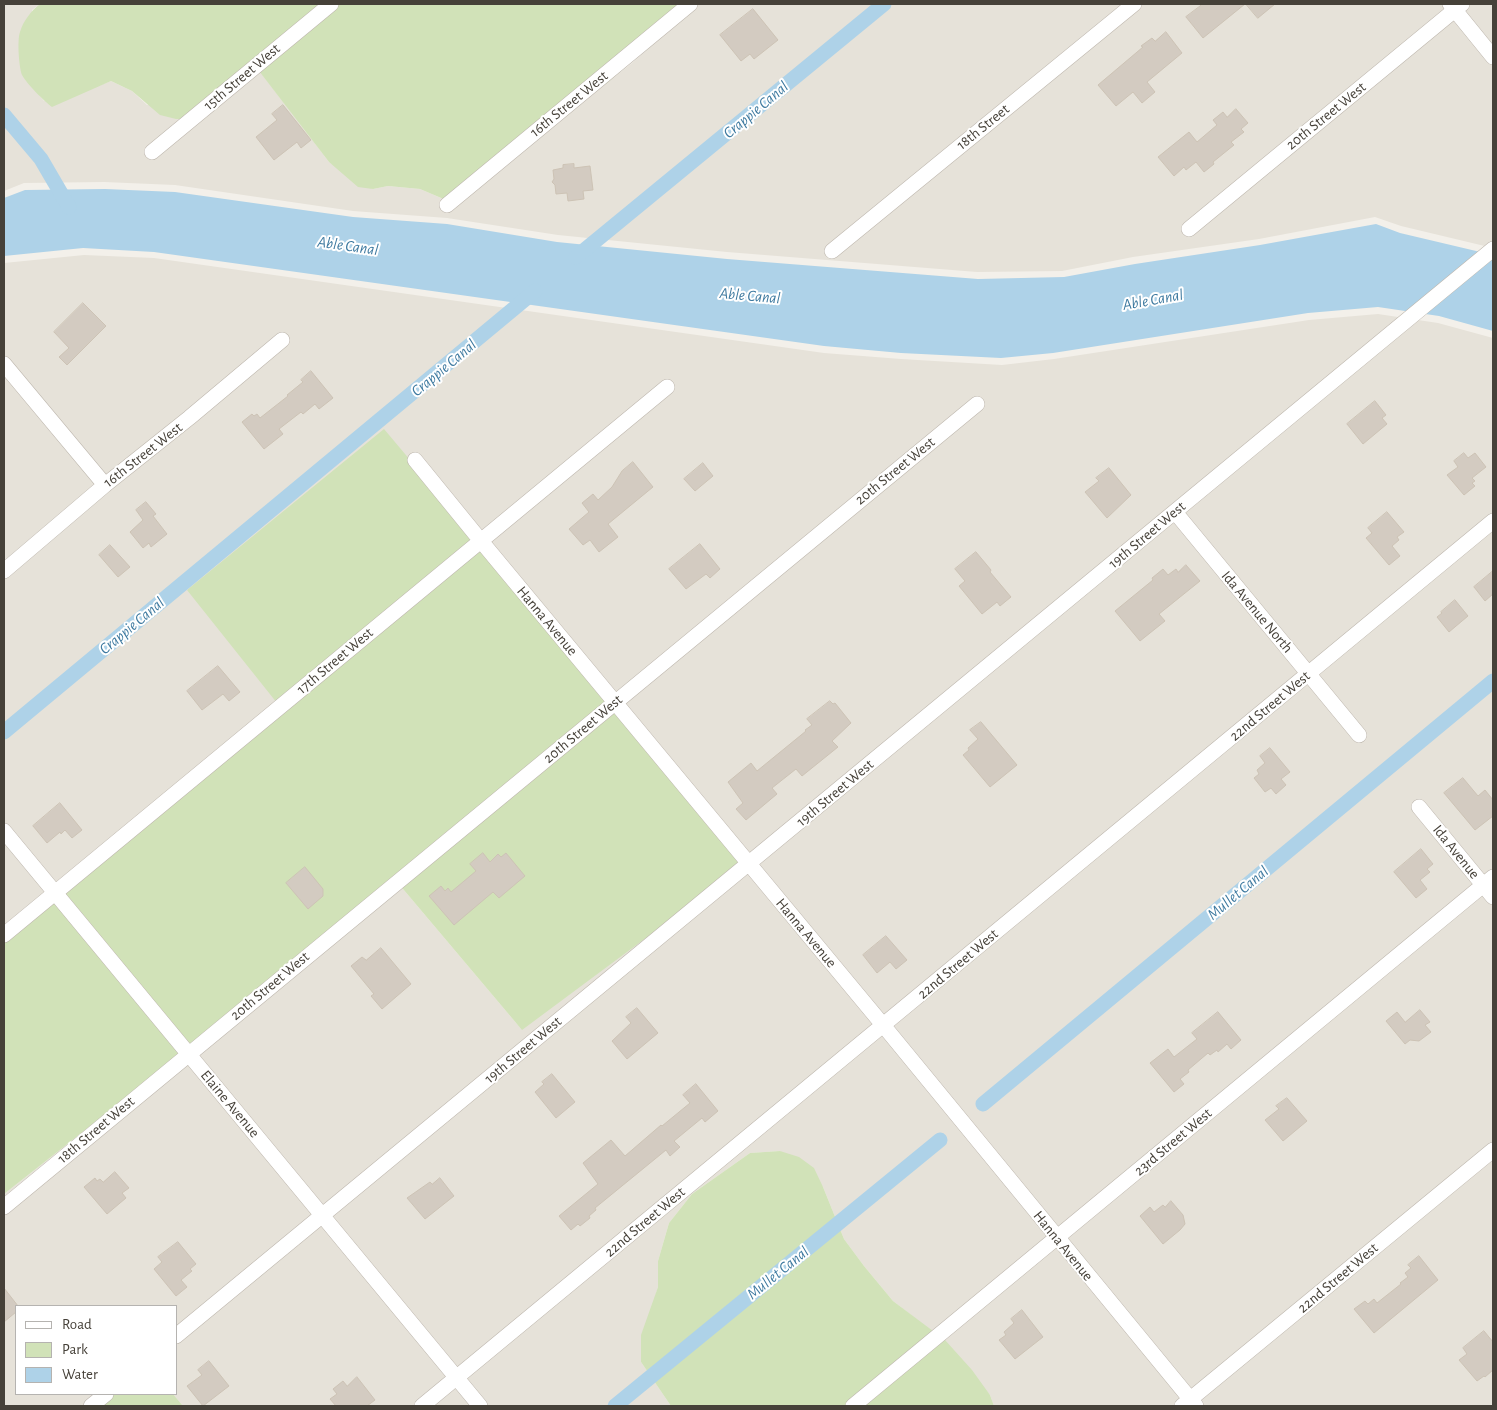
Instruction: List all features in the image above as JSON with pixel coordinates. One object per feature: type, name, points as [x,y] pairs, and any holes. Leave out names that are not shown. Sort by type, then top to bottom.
[{"type":"street","name":"15th Street West","points":[[152,152],[331,4]]},
{"type":"street","name":"16th Street West","points":[[447,204],[690,4]]},
{"type":"street","name":"18th Street","points":[[832,251],[1134,4]]},
{"type":"street","points":[[1456,6],[1493,57]]},
{"type":"street","name":"20th Street West","points":[[1189,229],[1456,6]]},
{"type":"street","name":"19th Street West","points":[[178,1334],[1493,249]]},
{"type":"street","name":"16th Street West","points":[[4,571],[105,485],[282,340]]},
{"type":"street","points":[[4,364],[105,485]]},
{"type":"street","name":"17th Street West","points":[[4,935],[667,387]]},
{"type":"street","name":"20th Street West","points":[[188,1054],[977,404]]},
{"type":"street","name":"Hanna Avenue","points":[[415,460],[480,541],[883,1025],[1190,1404]]},
{"type":"street","name":"Ida Avenue North","points":[[1174,512],[1359,735]]},
{"type":"street","name":"22nd Street West","points":[[422,1406],[1493,521]]},
{"type":"street","name":"Ida Avenue","points":[[1419,807],[1490,887]]},
{"type":"street","name":"Elaine Avenue","points":[[4,831],[480,1406]]},
{"type":"street","name":"23rd Street West","points":[[853,1406],[1490,887]]},
{"type":"street","name":"18th Street West","points":[[4,1207],[188,1054]]},
{"type":"street","name":"22nd Street West","points":[[1190,1404],[1493,1150]]},
{"type":"street","points":[[91,1406],[105,1395]]},
{"type":"shaded area","points":[[4,4],[40,4],[32,10],[38,93],[44,101],[82,92],[111,81],[132,91],[147,105],[256,66],[329,162],[373,189],[388,186],[420,189],[453,203],[631,64],[698,4],[1493,4],[1493,248],[1401,226],[1375,217],[1259,239],[1133,257],[1062,271],[977,272],[727,252],[558,235],[447,218],[353,211],[175,185],[104,182],[24,183],[4,191]]},
{"type":"shaded area","points":[[84,255],[154,258],[824,353],[1002,365],[1054,359],[1309,320],[1378,314],[1438,323],[1493,338],[1493,1406],[994,1406],[990,1395],[911,1315],[893,1301],[844,1239],[823,1187],[780,1151],[750,1153],[692,1194],[669,1223],[658,1261],[658,1287],[641,1362],[671,1406],[183,1406],[174,1395],[178,1395],[178,1305],[15,1305],[15,1395],[114,1395],[99,1406],[4,1406],[4,1194],[398,883],[522,1030],[281,708],[4,931],[4,263]]},
{"type":"green space","points":[[40,4],[698,4],[606,84],[596,87],[453,203],[420,189],[388,186],[373,189],[358,187],[329,162],[256,67],[187,119],[176,119],[160,115],[132,91],[111,81],[52,107],[24,79],[19,60],[21,28],[28,16]]},
{"type":"green space","points":[[384,429],[548,624],[744,865],[522,1030],[398,883],[4,1194],[4,931],[281,708],[187,590]]},
{"type":"green space","points":[[780,1151],[799,1157],[814,1168],[844,1239],[864,1266],[893,1301],[945,1340],[972,1370],[990,1395],[994,1406],[671,1406],[641,1362],[641,1335],[658,1287],[658,1261],[669,1223],[692,1194],[750,1153]]},
{"type":"green space","points":[[114,1395],[174,1395],[183,1406],[99,1406]]},
{"type":"water","name":"Able Canal","points":[[105,189],[175,192],[353,217],[447,224],[557,242],[727,259],[978,279],[1064,277],[1376,224],[1400,233],[1493,255],[1493,331],[1439,316],[1378,307],[1308,313],[1053,353],[1001,358],[901,353],[824,346],[154,252],[83,248],[4,256],[4,198],[25,190]]},
{"type":"building","points":[[1203,4],[1245,4],[1203,38],[1186,17]]},
{"type":"building","points":[[1246,4],[1275,4],[1258,18]]},
{"type":"building","points":[[753,9],[778,40],[754,59],[750,54],[741,61],[720,35]]},
{"type":"building","points":[[1166,32],[1182,53],[1147,82],[1155,92],[1142,103],[1133,92],[1116,106],[1098,85],[1143,47],[1141,46],[1152,38],[1155,41]]},
{"type":"building","points":[[283,105],[311,140],[301,148],[297,142],[274,160],[256,137],[277,120],[272,114]]},
{"type":"building","points":[[1236,109],[1248,123],[1241,129],[1244,132],[1231,142],[1234,145],[1204,172],[1196,162],[1186,170],[1184,167],[1174,176],[1158,157],[1189,132],[1197,142],[1217,125],[1213,120],[1223,112],[1227,117]]},
{"type":"building","points":[[574,164],[574,168],[590,166],[593,190],[583,191],[584,199],[568,201],[567,193],[556,194],[555,185],[552,182],[554,179],[553,170],[563,168],[563,165]]},
{"type":"building","points":[[83,303],[106,326],[67,365],[59,357],[69,348],[54,332]]},
{"type":"building","points":[[311,371],[333,398],[319,409],[315,404],[303,414],[301,412],[279,429],[283,434],[264,449],[242,422],[252,414],[254,416],[257,414],[260,418],[288,396],[303,382],[301,380]]},
{"type":"building","points":[[1375,401],[1386,415],[1382,418],[1387,424],[1363,444],[1347,424]]},
{"type":"building","points":[[1464,453],[1468,458],[1475,453],[1486,467],[1472,478],[1475,481],[1472,483],[1475,486],[1464,495],[1447,475],[1458,467],[1454,461]]},
{"type":"building","points":[[633,462],[653,487],[608,524],[618,537],[599,552],[590,540],[583,545],[569,529],[589,512],[582,503],[593,494],[598,500],[612,487],[622,471]]},
{"type":"building","points":[[703,463],[713,476],[695,491],[684,479]]},
{"type":"building","points":[[1109,468],[1131,495],[1107,518],[1085,492],[1099,481],[1096,478]]},
{"type":"building","points":[[146,502],[156,514],[153,516],[167,534],[151,547],[149,543],[143,548],[130,532],[143,520],[136,510]]},
{"type":"building","points":[[1387,512],[1404,532],[1397,537],[1399,540],[1392,546],[1400,556],[1389,565],[1366,538],[1372,533],[1368,528]]},
{"type":"building","points":[[700,544],[720,569],[710,578],[706,574],[686,589],[669,569]]},
{"type":"building","points":[[110,545],[130,567],[118,577],[99,555]]},
{"type":"building","points":[[976,552],[1011,597],[1000,606],[997,602],[982,614],[959,586],[965,581],[955,569]]},
{"type":"building","points":[[1186,565],[1200,581],[1159,614],[1165,621],[1140,641],[1115,611],[1153,580],[1152,578],[1163,569],[1168,575],[1176,569],[1178,572]]},
{"type":"building","points":[[1493,571],[1493,594],[1485,601],[1474,587]]},
{"type":"building","points":[[1455,600],[1468,616],[1449,632],[1437,617]]},
{"type":"building","points":[[218,666],[240,692],[229,701],[223,694],[202,710],[187,691]]},
{"type":"building","points":[[830,701],[833,704],[835,703],[851,723],[832,741],[838,747],[802,776],[796,769],[772,788],[777,794],[746,820],[736,809],[743,803],[728,782],[751,763],[757,771],[806,731],[812,725],[807,719]]},
{"type":"building","points":[[981,722],[1017,765],[990,787],[963,755],[978,739],[970,730]]},
{"type":"building","points":[[1270,748],[1290,772],[1281,779],[1286,785],[1276,794],[1271,788],[1265,792],[1254,778],[1259,774],[1257,770],[1265,763],[1260,756]]},
{"type":"building","points":[[1463,778],[1478,796],[1485,790],[1493,800],[1493,816],[1475,830],[1444,793]]},
{"type":"building","points":[[60,803],[82,830],[72,838],[65,830],[47,843],[33,826]]},
{"type":"building","points":[[1421,849],[1433,864],[1427,869],[1430,872],[1420,880],[1427,889],[1416,898],[1394,872]]},
{"type":"building","points":[[483,853],[490,862],[498,854],[501,857],[506,853],[525,876],[499,898],[493,892],[454,925],[429,896],[441,886],[445,891],[448,888],[451,892],[476,871],[470,864]]},
{"type":"building","points":[[305,867],[323,889],[323,896],[308,909],[286,883]]},
{"type":"building","points":[[886,936],[907,960],[896,969],[890,962],[877,973],[863,955]]},
{"type":"building","points":[[381,948],[411,984],[382,1009],[371,996],[374,994],[351,966],[362,957],[366,960]]},
{"type":"building","points":[[637,1008],[658,1033],[627,1059],[612,1041],[631,1023],[626,1017]]},
{"type":"building","points":[[1420,1010],[1430,1022],[1425,1025],[1431,1032],[1419,1041],[1410,1040],[1405,1044],[1386,1021],[1397,1012],[1405,1022]]},
{"type":"building","points":[[1218,1012],[1241,1040],[1231,1049],[1227,1044],[1218,1052],[1217,1050],[1210,1055],[1208,1053],[1180,1079],[1184,1084],[1174,1092],[1150,1063],[1168,1049],[1174,1057],[1197,1039],[1192,1033]]},
{"type":"building","points":[[552,1074],[575,1102],[556,1118],[535,1092],[544,1084],[542,1082]]},
{"type":"building","points":[[696,1084],[718,1111],[705,1122],[702,1118],[674,1141],[680,1147],[670,1156],[666,1150],[595,1208],[596,1210],[589,1216],[590,1218],[571,1230],[559,1216],[598,1184],[583,1163],[611,1140],[625,1156],[690,1103],[683,1095]]},
{"type":"building","points":[[1287,1098],[1307,1121],[1283,1141],[1265,1120],[1279,1109],[1276,1106]]},
{"type":"building","points":[[115,1172],[129,1188],[122,1193],[126,1198],[107,1214],[84,1187],[95,1178],[97,1181],[100,1179],[103,1182]]},
{"type":"building","points":[[440,1178],[454,1196],[425,1219],[407,1198],[430,1182],[432,1184]]},
{"type":"building","points":[[1171,1201],[1183,1215],[1185,1224],[1163,1244],[1140,1216],[1150,1207],[1154,1212],[1163,1205],[1165,1207]]},
{"type":"building","points":[[178,1242],[196,1264],[190,1269],[192,1271],[181,1280],[187,1287],[176,1296],[154,1269],[162,1262],[158,1257]]},
{"type":"building","points":[[1419,1256],[1438,1280],[1374,1333],[1354,1309],[1365,1301],[1368,1304],[1374,1299],[1377,1303],[1401,1284],[1408,1277],[1405,1273],[1411,1268],[1408,1265]]},
{"type":"building","points":[[4,1288],[17,1305],[15,1305],[15,1313],[4,1322]]},
{"type":"building","points":[[1022,1310],[1043,1337],[1015,1359],[999,1340],[1006,1335],[1004,1332],[1014,1323],[1011,1319]]},
{"type":"building","points":[[1484,1331],[1493,1342],[1493,1370],[1477,1381],[1459,1360],[1467,1354],[1463,1348]]},
{"type":"building","points":[[209,1361],[229,1386],[203,1406],[187,1386],[202,1375],[198,1370]]},
{"type":"building","points":[[357,1377],[375,1400],[367,1406],[336,1406],[330,1399],[337,1394],[333,1389],[343,1381],[347,1386]]},
{"type":"waterway","name":"Crappie Canal","points":[[576,257],[884,4]]},
{"type":"waterway","points":[[4,115],[41,159],[69,207]]},
{"type":"waterway","name":"Crappie Canal","points":[[4,732],[535,291]]},
{"type":"waterway","name":"Mullet Canal","points":[[983,1104],[1493,681]]},
{"type":"waterway","name":"Mullet Canal","points":[[615,1406],[940,1140]]}]
